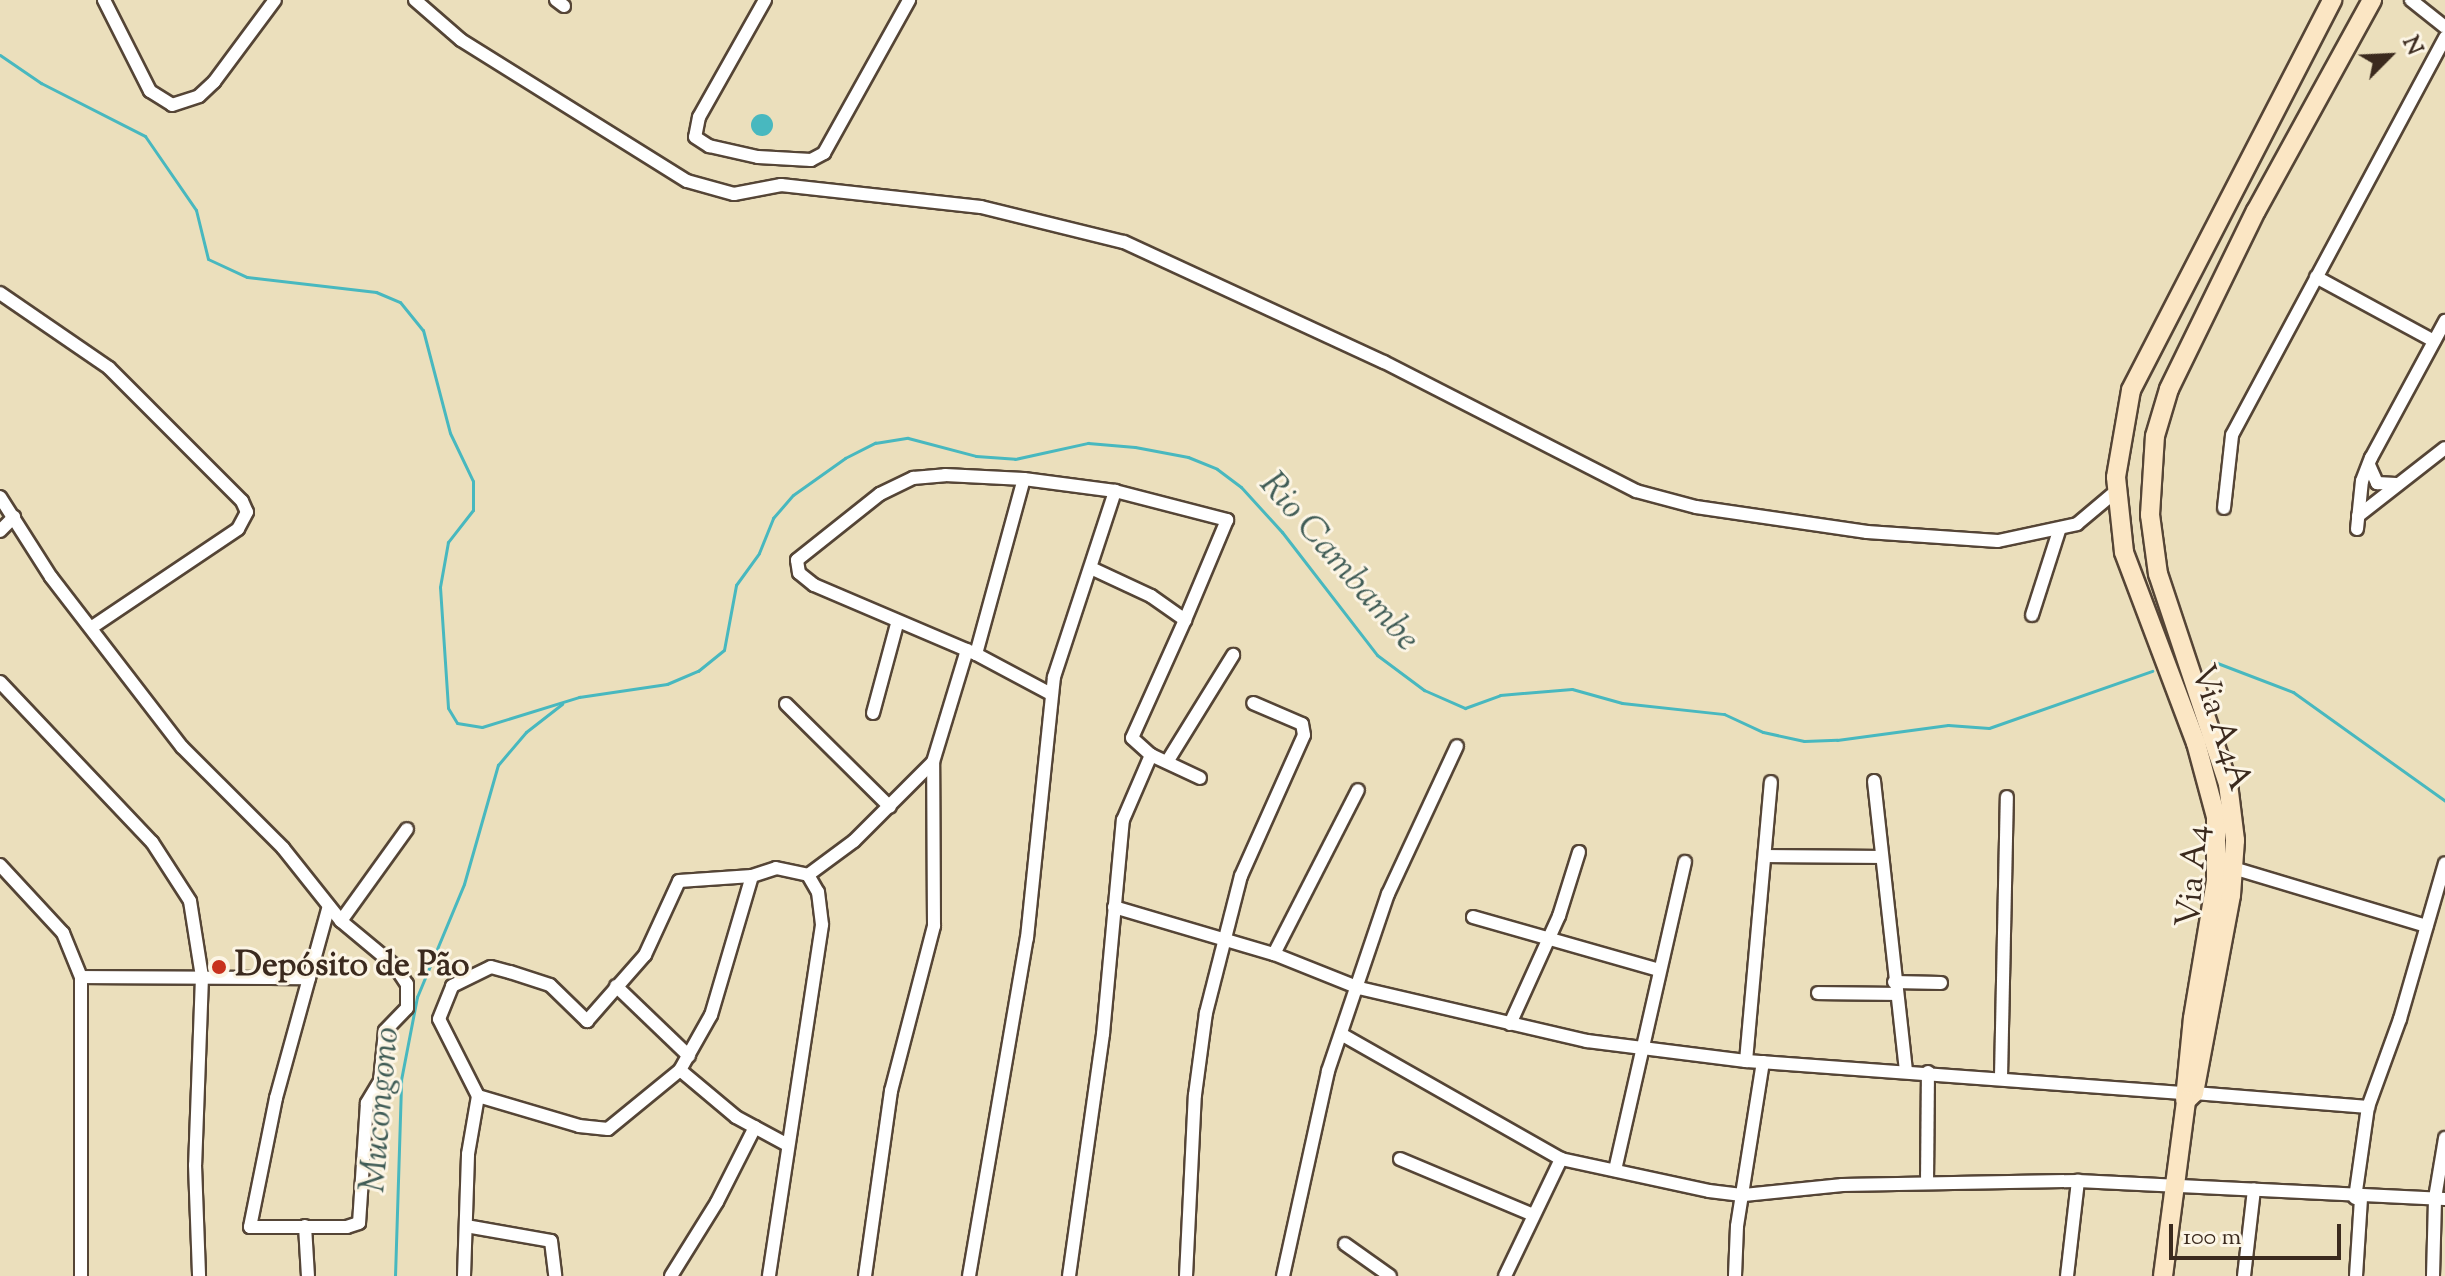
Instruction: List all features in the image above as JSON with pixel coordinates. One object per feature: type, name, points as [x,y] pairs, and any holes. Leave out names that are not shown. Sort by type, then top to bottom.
[{"type":"main road","name":"Via A4A","points":[[2188,1095],[2218,855],[2211,785],[2205,740],[2146,616],[2124,552],[2115,492],[2131,390],[2332,0]]},
{"type":"main road","name":"Via A4","points":[[2188,1095],[2233,868],[2228,784],[2205,740],[2169,612],[2150,515],[2155,436],[2163,406],[2256,211],[2372,0]]},
{"type":"main road","points":[[2304,51],[2304,64],[2314,76],[2335,67]]},
{"type":"main road","points":[[2131,390],[2139,408],[2163,406]]},
{"type":"main road","points":[[2163,1276],[2188,1095]]},
{"type":"street","points":[[104,0],[150,91],[172,105],[199,96],[214,82],[275,0]]},
{"type":"street","points":[[415,0],[461,40],[687,181],[734,194],[781,185],[981,207],[1124,242],[1384,362],[1636,491],[1696,507],[1867,532],[1998,541],[2059,531],[2095,512],[2115,492]]},
{"type":"street","points":[[765,0],[699,117],[695,137],[709,146],[758,157],[811,160],[824,153],[909,0]]},
{"type":"street","points":[[2411,0],[2445,27]]},
{"type":"street","points":[[2224,508],[2232,435],[2445,37]]},
{"type":"street","points":[[2316,277],[2434,341]]},
{"type":"street","points":[[0,293],[109,368],[242,501],[247,512],[238,529],[92,627]]},
{"type":"street","points":[[2445,321],[2371,458],[2358,523],[2399,482],[2445,448]]},
{"type":"street","points":[[2371,458],[2369,473],[2377,483],[2399,482]]},
{"type":"street","points":[[1051,694],[971,652],[897,624],[814,585],[799,573],[797,560],[803,551],[880,494],[913,478],[1024,479],[1115,491],[1227,520],[1133,732],[1135,745],[1200,778]]},
{"type":"street","points":[[865,1276],[891,1091],[934,926],[933,762],[971,652],[1024,479]]},
{"type":"street","points":[[969,1276],[1027,938],[1056,665],[1093,569],[1115,491]]},
{"type":"street","points":[[0,497],[51,577],[182,747],[283,848],[341,921],[399,971],[409,1000],[403,1015],[385,1031],[380,1081],[367,1103],[361,1219],[347,1227],[250,1227],[329,906]]},
{"type":"street","points":[[0,531],[14,517]]},
{"type":"street","points":[[2032,615],[2059,531]]},
{"type":"street","points":[[1093,569],[1151,596],[1185,620]]},
{"type":"street","points":[[873,713],[897,624]]},
{"type":"street","points":[[1167,762],[1233,655]]},
{"type":"street","points":[[0,682],[172,867],[190,901],[202,977],[195,1165],[199,1276]]},
{"type":"street","points":[[1186,1276],[1200,1050],[1222,940],[1241,876],[1304,735],[1302,724],[1253,703]]},
{"type":"street","points":[[786,704],[890,807]]},
{"type":"street","points":[[1283,1276],[1310,1135],[1341,1034],[1359,988],[1388,894],[1457,746]]},
{"type":"street","points":[[1069,1276],[1103,1034],[1125,811],[1151,755]]},
{"type":"street","points":[[808,875],[890,807],[933,762]]},
{"type":"street","points":[[1874,781],[1906,1071]]},
{"type":"street","points":[[1746,1061],[1767,856],[1771,782]]},
{"type":"street","points":[[1274,954],[1358,790]]},
{"type":"street","points":[[2001,1077],[2007,797]]},
{"type":"street","points":[[341,921],[407,829]]},
{"type":"street","points":[[1510,1024],[1548,937],[1579,852]]},
{"type":"street","points":[[1767,856],[1880,857]]},
{"type":"street","points":[[1615,1170],[1646,1049],[1659,970],[1685,862]]},
{"type":"street","points":[[2356,1276],[2358,1198],[2368,1107],[2445,863]]},
{"type":"street","points":[[0,865],[63,933],[81,977],[81,1276]]},
{"type":"street","points":[[464,1276],[468,1154],[478,1096],[439,1019],[452,986],[491,967],[550,985],[587,1021],[651,945],[679,881],[752,876],[776,868],[808,875],[818,892],[822,925],[786,1144],[769,1276]]},
{"type":"street","points":[[2233,868],[2426,926]]},
{"type":"street","points":[[478,1096],[579,1126],[608,1129],[680,1070],[689,1056],[711,1015],[752,876]]},
{"type":"street","points":[[1114,907],[1274,954],[1359,988],[1510,1024],[1646,1049],[1746,1061],[2001,1077],[2188,1095],[2368,1107]]},
{"type":"street","points":[[1473,917],[1659,970]]},
{"type":"street","points":[[81,977],[309,978]]},
{"type":"street","points":[[1818,993],[1941,983]]},
{"type":"street","points":[[616,986],[689,1056]]},
{"type":"street","points":[[1341,1034],[1561,1159],[1744,1195],[1927,1183],[2078,1181],[2358,1198],[2440,1198]]},
{"type":"street","points":[[1735,1276],[1763,1062]]},
{"type":"street","points":[[680,1070],[755,1127],[786,1144]]},
{"type":"street","points":[[1927,1183],[1928,1072]]},
{"type":"street","points":[[671,1276],[717,1202],[755,1127]]},
{"type":"street","points":[[2433,1276],[2445,1138]]},
{"type":"street","points":[[1400,1159],[1533,1215]]},
{"type":"street","points":[[1505,1276],[1561,1159]]},
{"type":"street","points":[[2067,1276],[2078,1181]]},
{"type":"street","points":[[2244,1276],[2254,1190]]},
{"type":"street","points":[[305,1226],[308,1276]]},
{"type":"street","points":[[466,1226],[551,1241],[555,1276]]},
{"type":"street","points":[[1345,1244],[1390,1276]]},
{"type":"water","points":[[762,114],[770,117],[773,125],[770,133],[762,136],[754,133],[751,125],[754,117]]},
{"type":"waterway","name":"Rio Cambambe","points":[[0,55],[41,83],[145,136],[196,210],[208,259],[247,277],[376,292],[400,302],[423,330],[450,433],[473,481],[473,510],[448,542],[440,587],[448,708],[457,723],[482,727],[579,697],[667,684],[698,671],[724,650],[736,585],[759,553],[773,518],[793,495],[845,458],[875,443],[908,438],[976,456],[1015,459],[1088,443],[1135,447],[1188,457],[1217,469],[1241,487],[1282,532],[1377,655],[1424,690],[1465,708],[1500,695],[1572,689],[1622,703],[1724,714],[1763,732],[1804,741],[1837,740],[1948,725],[1989,728],[2152,671]]},
{"type":"waterway","name":"Rio Cambambe","points":[[2212,661],[2293,692],[2445,801]]},
{"type":"waterway","name":"Mucongono","points":[[395,1276],[401,1080],[417,997],[464,884],[498,765],[526,732],[562,704]]},
{"type":"place","name":"Depósito de Pão","points":[[219,967]]}]
